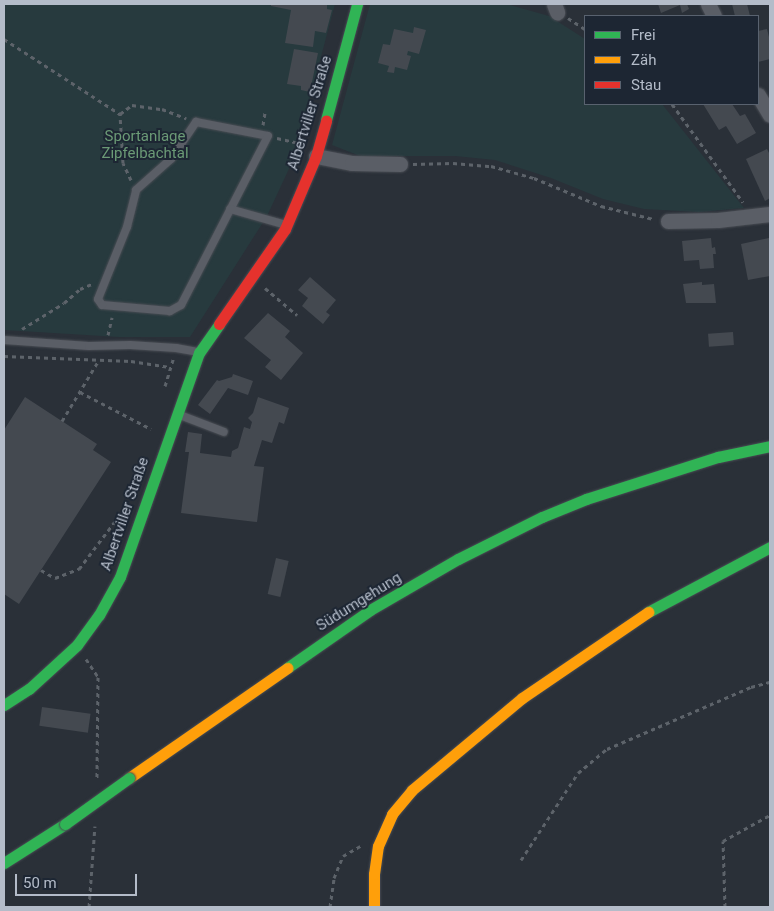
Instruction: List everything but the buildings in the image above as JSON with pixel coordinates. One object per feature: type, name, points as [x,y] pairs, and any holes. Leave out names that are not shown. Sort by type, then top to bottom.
[{"type":"street","name":"Albertviller Straße","points":[[4,705],[29,689],[77,645],[99,615],[120,577],[176,413],[200,353],[287,225],[316,156],[357,4]]},
{"type":"street","points":[[759,97],[770,115]]},
{"type":"street","points":[[316,156],[352,163],[400,164]]},
{"type":"street","points":[[668,221],[691,222],[770,214]]},
{"type":"street","name":"Südumgehung","points":[[4,863],[65,824],[370,610],[458,559],[542,517],[586,499],[718,457],[770,446]]},
{"type":"street","points":[[374,907],[374,874],[378,846],[392,814],[412,790],[455,752],[522,698],[601,642],[660,604],[770,547]]},
{"type":"lane","points":[[196,122],[268,136],[181,305],[170,312],[102,305],[98,299],[127,227],[136,190],[171,159],[196,122]]},
{"type":"lane","points":[[230,210],[287,225]]},
{"type":"lane","points":[[4,340],[176,348],[200,353]]},
{"type":"lane","points":[[176,413],[224,432]]},
{"type":"path","points":[[4,39],[120,114]]},
{"type":"path","points":[[120,114],[132,105],[162,109],[196,122]]},
{"type":"path","points":[[673,105],[754,216]]},
{"type":"path","points":[[120,114],[123,163],[136,190]]},
{"type":"path","points":[[268,136],[303,144]]},
{"type":"path","points":[[400,164],[453,163],[491,166],[534,178],[601,206],[646,218],[668,221]]},
{"type":"path","points":[[253,277],[296,315]]},
{"type":"path","points":[[4,340],[64,303],[80,289],[105,279]]},
{"type":"path","points":[[62,421],[99,360],[105,345],[114,306]]},
{"type":"path","points":[[4,356],[131,361],[170,367]]},
{"type":"path","points":[[80,392],[151,429]]},
{"type":"path","points":[[41,570],[55,578],[79,570],[125,508]]},
{"type":"path","points":[[77,645],[98,678],[96,787]]},
{"type":"path","points":[[521,860],[578,773],[607,749],[751,687],[770,682]]},
{"type":"path","points":[[725,907],[723,841],[770,815]]},
{"type":"path","points":[[89,907],[95,820]]},
{"type":"path","points":[[330,907],[334,878],[343,856],[357,846],[378,846]]},
{"type":"green space","name":"Sportanlage Zipfelbachtal","points":[[4,4],[335,4],[294,158],[267,216],[190,337],[119,337],[4,330]]},
{"type":"green space","points":[[370,4],[506,4],[549,16],[584,38],[584,105],[663,105],[744,208],[699,212],[644,209],[603,199],[551,178],[495,160],[455,156],[360,156],[332,145]]},
{"type":"traffic: fast","points":[[326,120],[357,4]]},
{"type":"traffic: fast","points":[[4,705],[29,689],[77,645],[99,615],[120,577],[199,353],[219,324]]},
{"type":"traffic: fast","points":[[287,668],[370,610],[458,559],[542,517],[586,499],[718,457],[770,446]]},
{"type":"traffic: fast","points":[[648,612],[770,547]]},
{"type":"traffic: fast","points":[[65,824],[129,778]]},
{"type":"traffic: fast","points":[[4,863],[65,824]]},
{"type":"traffic: slow","points":[[374,907],[374,874],[378,846],[392,814],[412,790],[522,698],[648,612]]},
{"type":"traffic: slow","points":[[129,778],[287,668]]},
{"type":"traffic: jam","points":[[219,324],[285,229],[316,156],[326,120]]}]
